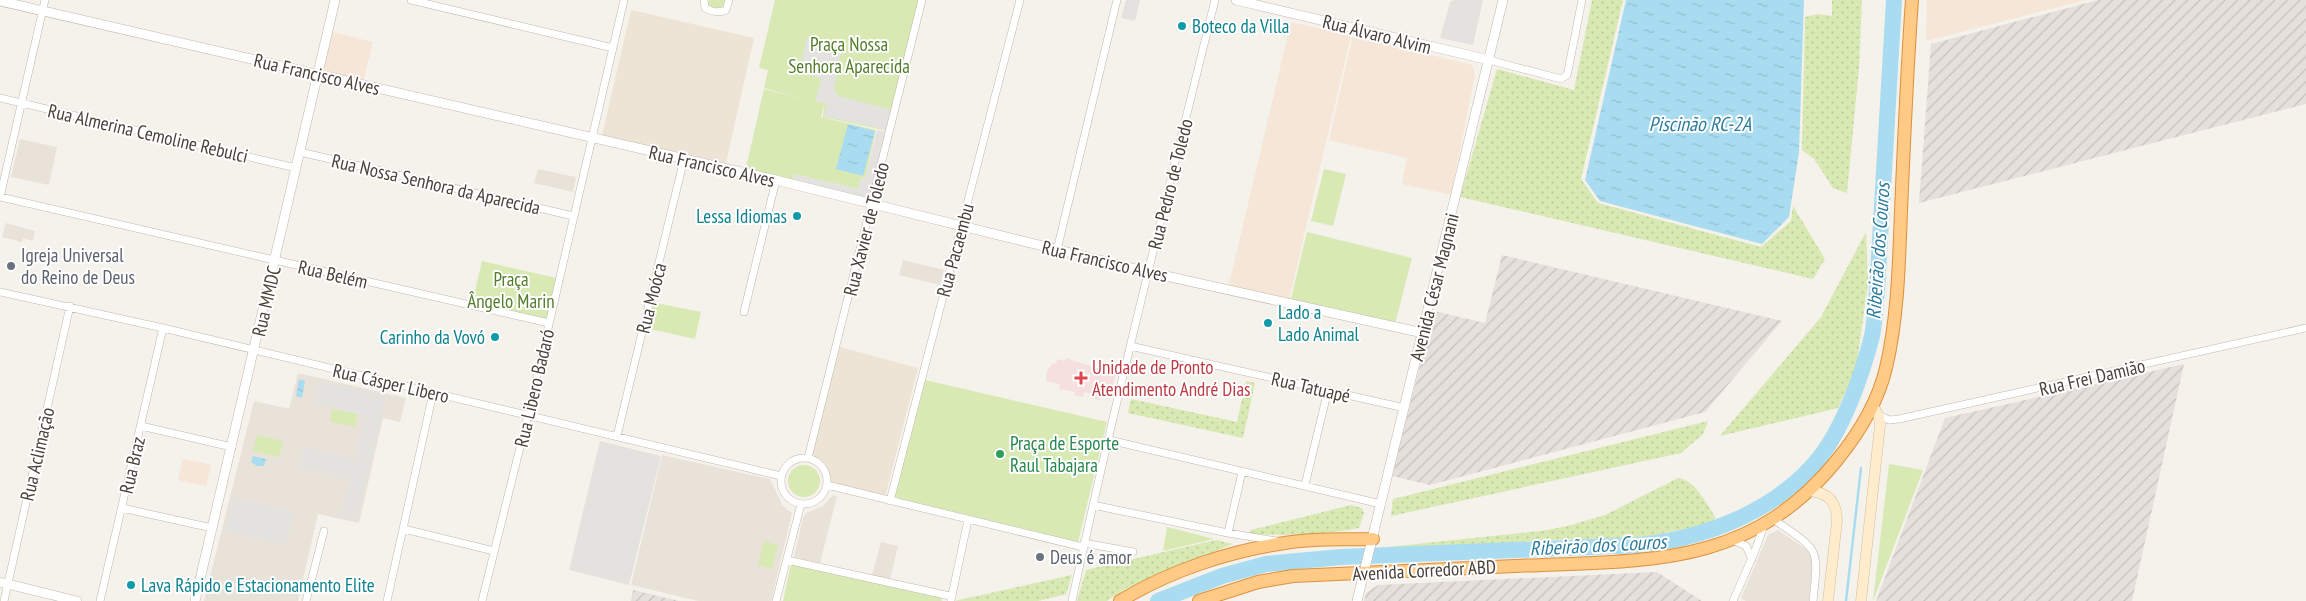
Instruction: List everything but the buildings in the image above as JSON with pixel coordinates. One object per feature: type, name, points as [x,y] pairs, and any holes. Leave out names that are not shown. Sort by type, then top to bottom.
[{"type":"highway","name":"Avenida Corredor ABD","points":[[1199,601],[1258,582],[1293,576],[1364,570],[1662,558],[1691,553],[1731,540],[1769,522],[1808,491],[1849,445],[1875,410],[1886,369],[1893,332],[1898,272],[1912,0]]},
{"type":"highway","name":"Avenida Corredor ABD","points":[[1120,601],[1135,592],[1194,567],[1236,552],[1287,542],[1372,542]]},
{"type":"main road","points":[[1861,601],[1880,425],[1875,410]]},
{"type":"main road","points":[[1808,491],[1820,492],[1827,496],[1836,508],[1828,601]]},
{"type":"street","points":[[0,197],[45,0]]},
{"type":"street","name":"Rua MMDC","points":[[195,601],[335,0]]},
{"type":"street","points":[[411,0],[613,48]]},
{"type":"street","name":"Rua Libero Badaró","points":[[482,601],[528,415],[624,0]]},
{"type":"street","points":[[704,0],[705,8],[721,12],[726,10],[729,0]]},
{"type":"street","name":"Rua Xavier de Toledo","points":[[808,458],[922,0]]},
{"type":"street","name":"Rua Pacaembu","points":[[890,501],[1020,0]]},
{"type":"street","points":[[1057,250],[1117,0]]},
{"type":"street","name":"Rua Pedro de Toledo","points":[[1072,601],[1130,346],[1214,0]]},
{"type":"street","name":"Rua Álvaro Alvim","points":[[1236,0],[1489,60]]},
{"type":"street","name":"Avenida César Magnani","points":[[1357,601],[1503,0]]},
{"type":"street","points":[[1489,60],[1561,78],[1565,77],[1568,71],[1582,0]]},
{"type":"street","name":"Rua Francisco Alves","points":[[0,1],[776,180],[1148,272],[1423,333]]},
{"type":"street","name":"Rua Almerina Cemoline Rebulci","points":[[0,98],[296,168]]},
{"type":"street","name":"Rua Nossa Senhora da Aparecida","points":[[300,152],[573,216]]},
{"type":"street","name":"Rua Moóca","points":[[617,436],[684,160]]},
{"type":"street","points":[[744,312],[776,180]]},
{"type":"street","name":"Rua Belém","points":[[0,197],[549,323]]},
{"type":"street","name":"Rua Cásper Libero","points":[[0,292],[70,306],[781,476]]},
{"type":"street","name":"Rua Aclimação","points":[[4,601],[4,582],[70,306]]},
{"type":"street","name":"Rua Braz","points":[[100,601],[163,328]]},
{"type":"street","name":"Rua Frei Damião","points":[[1875,410],[1890,420],[1899,419],[2306,328]]},
{"type":"street","name":"Rua Tatuapé","points":[[1130,346],[1405,408]]},
{"type":"street","points":[[1305,485],[1328,390]]},
{"type":"street","points":[[387,601],[434,393]]},
{"type":"street","points":[[141,426],[232,447]]},
{"type":"street","points":[[1109,440],[1381,504]]},
{"type":"street","points":[[808,458],[818,462],[824,468],[827,485],[822,495],[814,502],[801,504],[791,500],[785,494],[781,484],[781,476],[786,466],[792,461],[808,458]]},
{"type":"street","points":[[1228,533],[1242,472]]},
{"type":"street","points":[[827,485],[968,520],[1084,545],[1133,552]]},
{"type":"street","points":[[776,601],[801,504]]},
{"type":"street","points":[[1093,506],[1228,533],[1287,542]]},
{"type":"street","points":[[122,508],[212,528]]},
{"type":"street","points":[[787,560],[950,599],[968,520]]},
{"type":"street","points":[[1733,601],[1769,522],[1807,543],[1815,553],[1817,564],[1813,601]]},
{"type":"street","points":[[404,528],[494,551]]},
{"type":"street","points":[[306,601],[324,531]]},
{"type":"street","points":[[1731,540],[1746,546],[1752,560]]},
{"type":"street","points":[[4,582],[77,601]]},
{"type":"shaded area","points":[[1126,0],[1140,0],[1135,21],[1121,18]]},
{"type":"shaded area","points":[[1454,0],[1483,0],[1473,45],[1440,38],[1450,2]]},
{"type":"shaded area","points":[[1927,0],[2086,0],[1926,41]]},
{"type":"shaded area","points":[[2098,0],[2306,0],[2306,104],[1919,203],[1931,44]]},
{"type":"shaded area","points":[[631,10],[754,38],[726,163],[602,135]]},
{"type":"shaded area","points":[[1291,22],[1351,36],[1289,299],[1229,285]]},
{"type":"shaded area","points":[[332,32],[373,42],[363,82],[322,73]]},
{"type":"shaded area","points":[[1353,36],[1472,65],[1475,74],[1451,195],[1402,184],[1407,158],[1329,140]]},
{"type":"shaded area","points":[[807,37],[842,46],[834,91],[839,96],[892,110],[887,130],[824,116],[827,104],[815,101],[822,79],[799,71]]},
{"type":"shaded area","points":[[877,130],[887,132],[871,201],[792,183],[794,174],[858,189],[861,178],[865,179]]},
{"type":"shaded area","points":[[20,139],[57,147],[49,185],[11,177]]},
{"type":"shaded area","points":[[538,169],[576,177],[573,192],[534,183]]},
{"type":"shaded area","points":[[6,223],[35,231],[33,241],[23,238],[22,242],[2,237]]},
{"type":"shaded area","points":[[1502,255],[1782,321],[1705,412],[1430,485],[1392,476],[1434,311],[1485,323]]},
{"type":"shaded area","points":[[903,260],[944,270],[940,285],[899,275]]},
{"type":"shaded area","points":[[840,347],[918,368],[885,497],[830,482],[825,466],[819,459],[811,455]]},
{"type":"shaded area","name":"Unidade de Pronto Atendimento André Dias","points":[[1066,358],[1102,370],[1104,367],[1113,370],[1112,373],[1116,374],[1113,386],[1108,385],[1106,391],[1109,392],[1108,397],[1101,394],[1100,400],[1090,398],[1091,394],[1084,392],[1083,397],[1075,395],[1075,392],[1059,389],[1060,384],[1046,381],[1047,371],[1053,363],[1056,364],[1057,359],[1065,361]]},
{"type":"shaded area","points":[[2184,364],[2132,601],[1876,601],[1945,418]]},
{"type":"shaded area","points":[[298,373],[406,398],[400,422],[383,418],[359,523],[318,514],[298,601],[204,601],[254,401],[289,409]]},
{"type":"shaded area","points":[[320,381],[386,396],[371,461],[355,458],[363,422],[359,420],[360,413],[315,403]]},
{"type":"shaded area","points":[[600,441],[661,456],[629,585],[569,570]]},
{"type":"shaded area","points":[[304,447],[370,463],[356,519],[341,515],[349,479],[299,467]]},
{"type":"shaded area","points":[[662,455],[770,479],[783,506],[792,513],[771,601],[698,601],[631,585]]},
{"type":"shaded area","points":[[183,459],[211,465],[206,486],[178,480]]},
{"type":"shaded area","points":[[833,495],[837,496],[820,563],[794,557],[803,518],[806,513],[823,506]]},
{"type":"shaded area","points":[[233,498],[294,512],[286,545],[225,532]]},
{"type":"shaded area","points":[[1778,530],[1809,551],[1813,561],[1809,601],[1746,601],[1741,598],[1768,535]]},
{"type":"shaded area","points":[[881,542],[898,546],[890,580],[872,575]]},
{"type":"shaded area","points":[[1657,572],[1702,601],[1364,601],[1366,593],[1378,585]]},
{"type":"shaded area","points":[[633,590],[679,601],[631,601]]},
{"type":"green space","points":[[709,0],[725,0],[723,10],[707,7]]},
{"type":"green space","name":"Praça Nossa Senhora Aparecida","points":[[775,0],[921,0],[888,131],[823,117],[824,105],[821,117],[876,130],[865,179],[861,178],[858,189],[794,174],[792,183],[745,172],[764,89],[804,99],[764,88],[768,70],[759,68]]},
{"type":"green space","points":[[1592,0],[1623,0],[1581,179],[1598,203],[1761,247],[1791,221],[1793,206],[1825,259],[1813,279],[1460,197],[1497,69],[1574,90]]},
{"type":"green space","points":[[1832,0],[1862,0],[1859,68],[1847,193],[1833,188],[1814,159],[1802,150],[1805,17],[1818,14],[1832,16]]},
{"type":"green space","points":[[1324,169],[1346,174],[1333,226],[1311,221]]},
{"type":"green space","points":[[1307,232],[1412,258],[1395,324],[1291,299]]},
{"type":"green space","points":[[1866,232],[1868,284],[1856,369],[1838,408],[1720,436],[1821,317]]},
{"type":"green space","name":"Praça Ângelo Marin","points":[[482,261],[556,278],[547,320],[472,303]]},
{"type":"green space","points":[[651,302],[701,312],[695,339],[645,328]]},
{"type":"green space","name":"Praça de Esporte Raul Tabajara","points":[[925,380],[1107,422],[1078,542],[894,497]]},
{"type":"green space","points":[[1246,381],[1255,383],[1243,438],[1128,413],[1131,399],[1237,422]]},
{"type":"green space","points":[[332,409],[358,414],[355,427],[330,422]]},
{"type":"green space","points":[[1708,421],[1703,434],[1681,453],[1391,516],[1393,499]]},
{"type":"green space","points":[[257,435],[283,441],[279,457],[253,451]]},
{"type":"green space","points":[[1889,464],[1923,470],[1873,601]]},
{"type":"green space","points":[[804,465],[810,466],[815,470],[819,475],[819,487],[815,492],[810,496],[804,497],[798,496],[793,492],[789,487],[788,481],[789,475],[793,470],[798,466]]},
{"type":"green space","points":[[1678,478],[1685,480],[1696,488],[1705,500],[1716,518],[1709,524],[1645,537],[1552,540],[1388,552],[1388,547],[1541,531],[1568,526],[1605,515]]},
{"type":"green space","points":[[1351,505],[1362,508],[1364,513],[1359,528],[1304,534],[1249,534],[1251,530]]},
{"type":"green space","points":[[1167,527],[1214,539],[1163,551]]},
{"type":"green space","points":[[1216,540],[1233,544],[1127,588],[1107,601],[1077,601],[1086,570]]},
{"type":"green space","points":[[764,541],[778,545],[772,569],[758,565]]},
{"type":"green space","points":[[791,564],[941,596],[942,601],[783,601]]},
{"type":"green space","points":[[1072,575],[1066,594],[1038,601],[954,601]]},
{"type":"water","name":"Piscinão RC-2A","points":[[1626,0],[1804,0],[1799,152],[1789,217],[1762,244],[1600,201],[1585,180]]},
{"type":"water","points":[[848,124],[875,131],[863,176],[836,169]]},
{"type":"water","points":[[299,379],[305,381],[302,398],[296,396]]},
{"type":"water","points":[[253,456],[266,459],[264,466],[257,466],[251,462]]},
{"type":"waterway","name":"Ribeirão dos Couros","points":[[1158,601],[1222,576],[1266,564],[1341,557],[1640,545],[1665,541],[1690,536],[1739,519],[1783,493],[1803,476],[1820,457],[1837,431],[1863,367],[1872,336],[1877,291],[1894,0]]},
{"type":"waterway","name":"Ribeirão dos Couros","points":[[1846,601],[1861,468]]},
{"type":"place","name":"Boteco da Villa","points":[[1182,26]]},
{"type":"place","name":"Lessa Idiomas","points":[[797,216]]},
{"type":"place","name":"Igreja Universal do Reino de Deus","points":[[11,266]]},
{"type":"place","name":"Lado a Lado Animal","points":[[1268,323]]},
{"type":"place","name":"Carinho da Vovó","points":[[495,337]]},
{"type":"place","name":"Unidade de Pronto Atendimento André Dias","points":[[1081,378]]},
{"type":"place","name":"Praça de Esporte Raul Tabajara","points":[[1000,454]]},
{"type":"place","name":"Deus é amor","points":[[1040,557]]},
{"type":"place","name":"Lava Rápido e Estacionamento Elite","points":[[131,585]]}]
